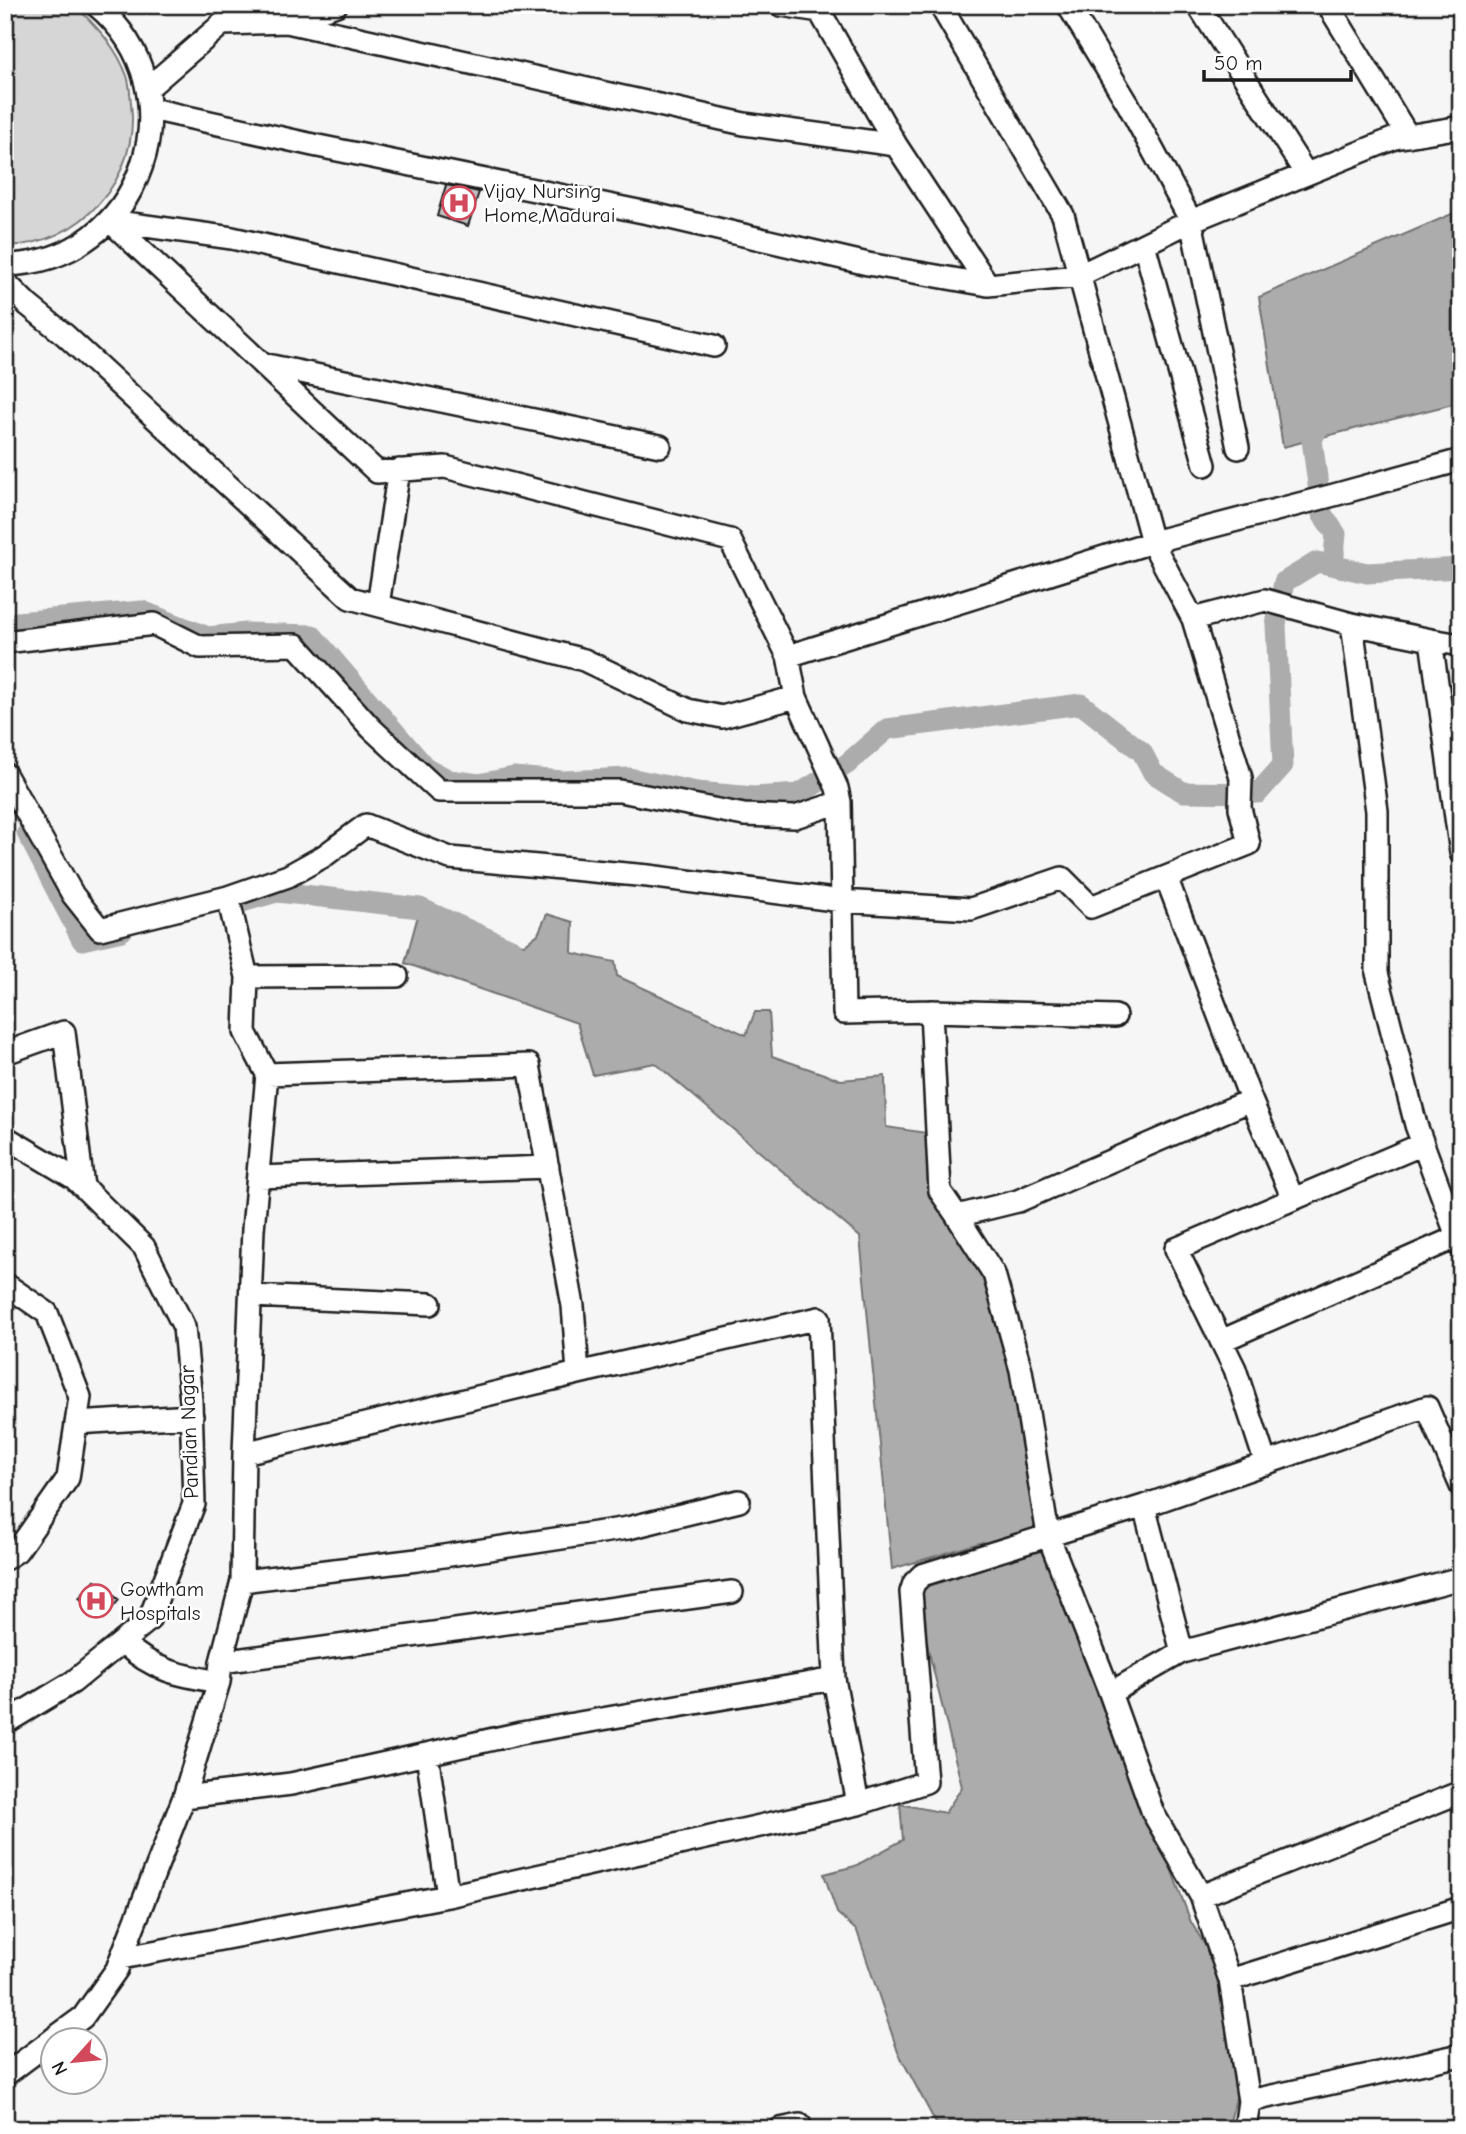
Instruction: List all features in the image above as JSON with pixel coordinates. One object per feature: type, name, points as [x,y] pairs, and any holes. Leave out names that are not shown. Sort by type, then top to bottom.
[{"type":"street","points":[[5,265],[22,265],[54,257],[84,242],[110,221],[134,188],[148,150],[149,99],[135,51],[111,18],[96,5]]},
{"type":"street","points":[[149,99],[241,5]]},
{"type":"street","points":[[287,22],[336,5]]},
{"type":"street","points":[[781,5],[818,8],[896,145],[988,285]]},
{"type":"street","points":[[5,775],[73,895],[100,929],[229,904],[324,856],[366,825],[450,858],[648,876],[842,901],[971,909],[1062,878],[1091,907],[1250,845],[1240,808],[1241,778],[1193,618],[1152,542],[1063,215],[940,5]]},
{"type":"street","points":[[1068,5],[1128,104],[1191,221],[1238,448]]},
{"type":"street","points":[[1198,5],[1306,174]]},
{"type":"street","points":[[1328,5],[1408,136]]},
{"type":"street","points":[[222,24],[287,22],[744,124],[896,145]]},
{"type":"street","points":[[149,99],[313,145],[653,214],[868,264],[988,285],[1079,276],[1191,221],[1395,138],[1461,127]]},
{"type":"street","points":[[110,221],[232,238],[714,346]]},
{"type":"street","points":[[110,221],[377,472],[445,467],[730,540],[788,656],[796,697],[839,795],[844,1013],[931,1011],[1115,1016]]},
{"type":"street","points":[[1144,244],[1205,465]]},
{"type":"street","points":[[5,282],[350,598],[584,660],[688,710],[722,717],[796,697]]},
{"type":"street","points":[[262,364],[660,446]]},
{"type":"street","points":[[788,656],[1152,542],[1461,460]]},
{"type":"street","points":[[378,605],[399,470]]},
{"type":"street","points":[[1193,618],[1265,600],[1352,624],[1461,645]]},
{"type":"street","points":[[5,642],[154,624],[200,647],[296,646],[371,728],[439,791],[620,790],[744,815],[795,817],[839,795]]},
{"type":"street","points":[[1221,1341],[1459,1242],[1416,1125],[1377,973],[1377,811],[1352,624]]},
{"type":"street","points":[[1431,640],[1461,853]]},
{"type":"street","points":[[1167,877],[1251,1100],[1293,1199]]},
{"type":"street","points":[[73,2025],[83,2017],[117,1969],[184,1797],[220,1672],[242,1580],[251,1296],[267,1074],[245,1032],[247,977],[229,904]]},
{"type":"street","points":[[247,977],[397,976]]},
{"type":"street","points":[[931,1011],[940,1191],[994,1274],[1021,1370],[1044,1537],[1110,1693],[1153,1813],[1202,1896],[1230,1980],[1249,2101],[1245,2129]]},
{"type":"street","points":[[5,1053],[64,1032],[83,1187]]},
{"type":"street","points":[[267,1074],[529,1065],[573,1306],[578,1373]]},
{"type":"street","points":[[957,1216],[1018,1201],[1251,1100]]},
{"type":"street","name":"Pandian Nagar","points":[[5,1137],[74,1178],[144,1247],[184,1327],[192,1416],[194,1504],[149,1620],[73,1682],[5,1723]]},
{"type":"street","points":[[1266,1464],[1235,1369],[1176,1249],[1423,1144]]},
{"type":"street","points":[[258,1177],[548,1167]]},
{"type":"street","points":[[5,1284],[47,1313],[80,1397],[68,1479],[17,1550],[5,1559]]},
{"type":"street","points":[[251,1296],[430,1304]]},
{"type":"street","points":[[244,1453],[819,1318],[834,1679],[858,1804]]},
{"type":"street","points":[[121,1958],[448,1896],[858,1804],[926,1782],[911,1592],[914,1583],[922,1575],[1144,1506],[1427,1407],[1461,1486]]},
{"type":"street","points":[[76,1423],[192,1416]]},
{"type":"street","points":[[242,1580],[416,1560],[628,1528],[739,1501]]},
{"type":"street","points":[[1144,1506],[1182,1652]]},
{"type":"street","points":[[1110,1693],[1182,1652],[1461,1578]]},
{"type":"street","points":[[122,1642],[141,1659],[176,1674],[220,1672],[732,1592]]},
{"type":"street","points":[[184,1797],[291,1784],[521,1733],[834,1679]]},
{"type":"street","points":[[427,1754],[448,1896]]},
{"type":"street","points":[[1202,1896],[1461,1792]]},
{"type":"street","points":[[1230,1980],[1461,1908]]},
{"type":"street","points":[[5,2075],[38,2051]]},
{"type":"street","points":[[1249,2101],[1461,2055]]},
{"type":"shaded area","points":[[5,5],[77,7],[106,39],[123,65],[129,86],[132,131],[126,157],[115,181],[100,203],[80,221],[58,234],[32,243],[5,246]]},
{"type":"shaded area","points":[[1461,210],[1461,402],[1283,447],[1259,297]]},
{"type":"shaded area","points":[[420,908],[487,939],[524,945],[538,934],[547,914],[573,922],[572,953],[615,962],[617,976],[746,1035],[755,1012],[769,1012],[772,1056],[841,1080],[885,1076],[886,1127],[927,1133],[932,1194],[990,1274],[1017,1378],[1039,1526],[1003,1539],[1008,1552],[1034,1545],[1052,1551],[1191,1922],[1214,1960],[1240,2083],[1228,2129],[939,2129],[898,2052],[857,1931],[837,1913],[824,1874],[855,1866],[903,1840],[900,1804],[945,1813],[962,1787],[925,1636],[920,1589],[938,1576],[988,1557],[983,1542],[892,1569],[860,1237],[655,1063],[593,1075],[577,1023],[405,963]]},
{"type":"building","points":[[446,185],[479,192],[468,226],[437,216]]},
{"type":"building","points":[[95,1580],[119,1600],[104,1618],[79,1598]]},
{"type":"waterway","points":[[1324,415],[1312,440],[1322,514],[1336,534],[1333,565]]},
{"type":"waterway","points":[[5,625],[142,611],[208,637],[246,633],[312,635],[425,767],[449,780],[479,784],[514,777],[563,781],[629,778],[697,792],[754,797],[799,794],[847,764],[887,729],[1081,704],[1142,752],[1153,773],[1183,792],[1258,793],[1283,765],[1276,625],[1284,582],[1317,562],[1367,573],[1461,568]]},
{"type":"waterway","points":[[27,833],[82,940],[122,931]]},
{"type":"waterway","points":[[235,904],[277,892],[420,908],[513,950]]},
{"type":"place","name":"Vijay Nursing Home,Madurai","points":[[459,203]]},
{"type":"place","name":"Gowtham Hospitals","points":[[96,1601]]}]
